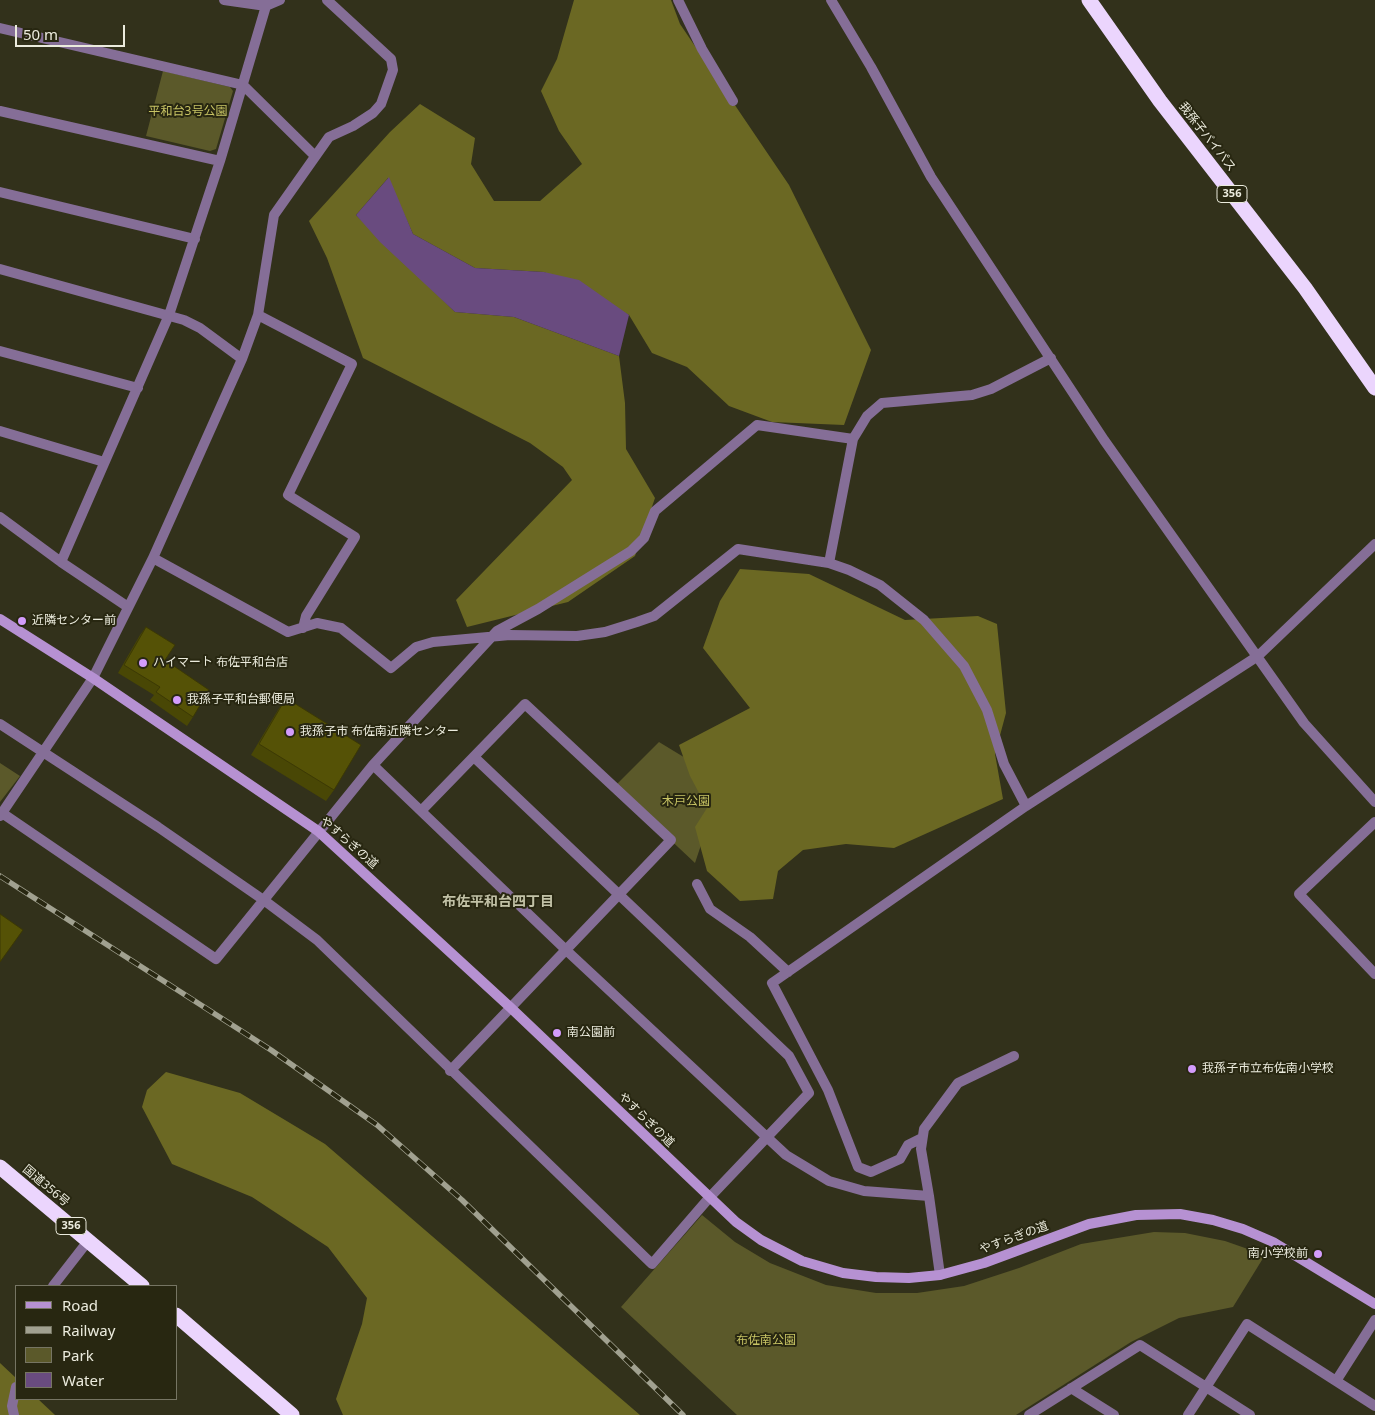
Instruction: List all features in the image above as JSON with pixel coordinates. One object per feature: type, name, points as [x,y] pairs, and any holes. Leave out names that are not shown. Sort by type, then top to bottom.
[{"type":"highway","name":"我孫子バイパス","points":[[1089,0],[1160,101],[1305,288],[1375,388]]},
{"type":"highway","name":"国道356号","points":[[0,1167],[141,1285]]},
{"type":"highway","points":[[178,1318],[292,1415]]},
{"type":"street","points":[[224,0],[266,3],[280,0]]},
{"type":"street","points":[[327,0],[391,59],[393,70],[381,104],[373,113],[353,126],[329,137],[274,215],[258,315],[242,359],[153,558],[93,678],[1,814],[216,959],[265,901],[318,831],[374,765],[497,631],[538,609],[631,551],[644,538],[655,511],[757,426],[854,439]]},
{"type":"street","points":[[678,0],[733,101]]},
{"type":"street","points":[[831,0],[871,67],[931,177],[1104,440],[1304,722],[1375,802]]},
{"type":"street","points":[[61,562],[170,315],[220,161],[266,3]]},
{"type":"street","points":[[0,28],[243,85],[314,156]]},
{"type":"street","points":[[0,111],[220,161]]},
{"type":"street","points":[[0,192],[196,239]]},
{"type":"street","points":[[0,270],[170,315],[200,328],[242,359]]},
{"type":"street","points":[[258,315],[352,364],[288,495],[355,538],[306,616],[304,628]]},
{"type":"street","points":[[0,350],[138,388]]},
{"type":"street","points":[[828,563],[854,439],[867,416],[882,402],[972,395],[991,389],[1051,358]]},
{"type":"street","points":[[0,431],[104,462]]},
{"type":"street","points":[[0,517],[61,562],[128,606]]},
{"type":"street","points":[[922,1138],[908,1145],[900,1159],[885,1166],[871,1172],[858,1167],[828,1090],[772,983],[1026,806],[1258,656],[1375,544]]},
{"type":"street","points":[[153,558],[288,632],[317,623],[341,628],[391,668],[416,647],[433,642],[510,635],[577,636],[605,632],[646,619],[654,616],[738,549],[828,563],[849,570],[880,585],[924,620],[964,666],[987,710],[1004,764],[1026,806]]},
{"type":"street","name":"やすらぎの道","points":[[0,619],[93,678],[318,831],[511,1008],[709,1198],[761,1240],[802,1261],[843,1273],[909,1278],[940,1274],[984,1264],[1089,1224],[1136,1216],[1180,1214],[1213,1220],[1243,1229],[1273,1242],[1375,1304]]},
{"type":"street","points":[[421,811],[525,704],[671,840],[450,1070]]},
{"type":"street","points":[[0,724],[265,901],[317,940],[652,1264],[709,1198],[809,1093],[789,1056],[474,757]]},
{"type":"street","points":[[374,765],[566,950],[766,1138],[804,1168],[829,1181],[864,1191],[929,1196]]},
{"type":"street","points":[[1375,822],[1299,894],[1375,974]]},
{"type":"street","points":[[697,884],[710,910],[750,937],[788,972]]},
{"type":"street","points":[[940,1274],[921,1149],[924,1129],[958,1083],[1014,1056]]},
{"type":"street","points":[[54,1285],[88,1241]]},
{"type":"street","points":[[1336,1382],[1375,1320]]},
{"type":"street","points":[[1188,1415],[1247,1324],[1375,1406]]},
{"type":"street","points":[[1030,1415],[1140,1345],[1250,1415]]},
{"type":"street","points":[[1071,1388],[1114,1415]]},
{"type":"street","points":[[14,1415],[12,1406],[15,1392]]},
{"type":"green space","name":"平和台3号公園","points":[[163,71],[230,87],[233,91],[216,149],[210,151],[146,136]]},
{"type":"green space","name":"木戸公園","points":[[659,742],[756,801],[704,836],[695,863],[614,787]]},
{"type":"green space","points":[[0,763],[20,776],[0,802]]},
{"type":"green space","name":"布佐南公園","points":[[702,1215],[735,1242],[770,1263],[826,1285],[876,1293],[917,1293],[964,1286],[1019,1268],[1081,1244],[1154,1232],[1185,1233],[1225,1241],[1265,1255],[1233,1307],[1179,1318],[1131,1342],[1016,1415],[737,1415],[621,1307]]},
{"type":"shaded area","points":[[574,0],[671,0],[680,24],[789,185],[871,350],[844,425],[772,422],[729,406],[687,367],[652,353],[629,315],[544,272],[475,268],[413,234],[388,178],[356,215],[455,312],[514,317],[619,356],[625,403],[626,449],[655,498],[635,556],[568,602],[467,627],[456,600],[572,480],[563,467],[530,443],[363,358],[327,258],[309,221],[390,132],[420,104],[475,138],[471,164],[494,201],[540,201],[582,164],[559,131],[541,91],[557,59]]},
{"type":"shaded area","points":[[740,569],[809,574],[905,620],[978,616],[997,624],[1006,713],[995,754],[1003,799],[894,848],[846,844],[803,850],[778,871],[773,899],[740,901],[707,871],[695,827],[707,808],[690,776],[679,745],[750,708],[703,648],[720,601]]},
{"type":"shaded area","points":[[166,1072],[240,1093],[325,1144],[640,1415],[343,1415],[336,1399],[362,1324],[367,1298],[328,1247],[252,1197],[172,1164],[142,1107],[147,1090]]},
{"type":"shaded area","points":[[0,1363],[15,1377],[15,1400],[39,1400],[55,1415],[0,1415]]},
{"type":"water","points":[[389,177],[413,234],[475,268],[544,272],[579,280],[629,315],[619,356],[514,317],[455,312],[380,242],[356,215]]},
{"type":"building","points":[[146,627],[175,645],[165,660],[209,690],[193,717],[156,692],[160,687],[124,665]]},
{"type":"building","name":"我孫子市 布佐南近隣センター","points":[[286,698],[361,745],[334,790],[259,744]]},
{"type":"building","points":[[0,914],[23,930],[0,962]]},
{"type":"railway","points":[[0,876],[271,1050],[377,1125],[462,1200],[683,1415]]},
{"type":"place","name":"近隣センター前","points":[[22,621]]},
{"type":"place","name":"ハイマート 布佐平和台店","points":[[143,663]]},
{"type":"place","name":"我孫子平和台郵便局","points":[[177,700]]},
{"type":"place","name":"我孫子市 布佐南近隣センター","points":[[290,732]]},
{"type":"place","name":"南公園前","points":[[557,1033]]},
{"type":"place","name":"我孫子市立布佐南小学校","points":[[1192,1069]]},
{"type":"place","name":"南小学校前","points":[[1318,1254]]},
{"type":"district","name":"布佐平和台四丁目","points":[[498,902]]}]
